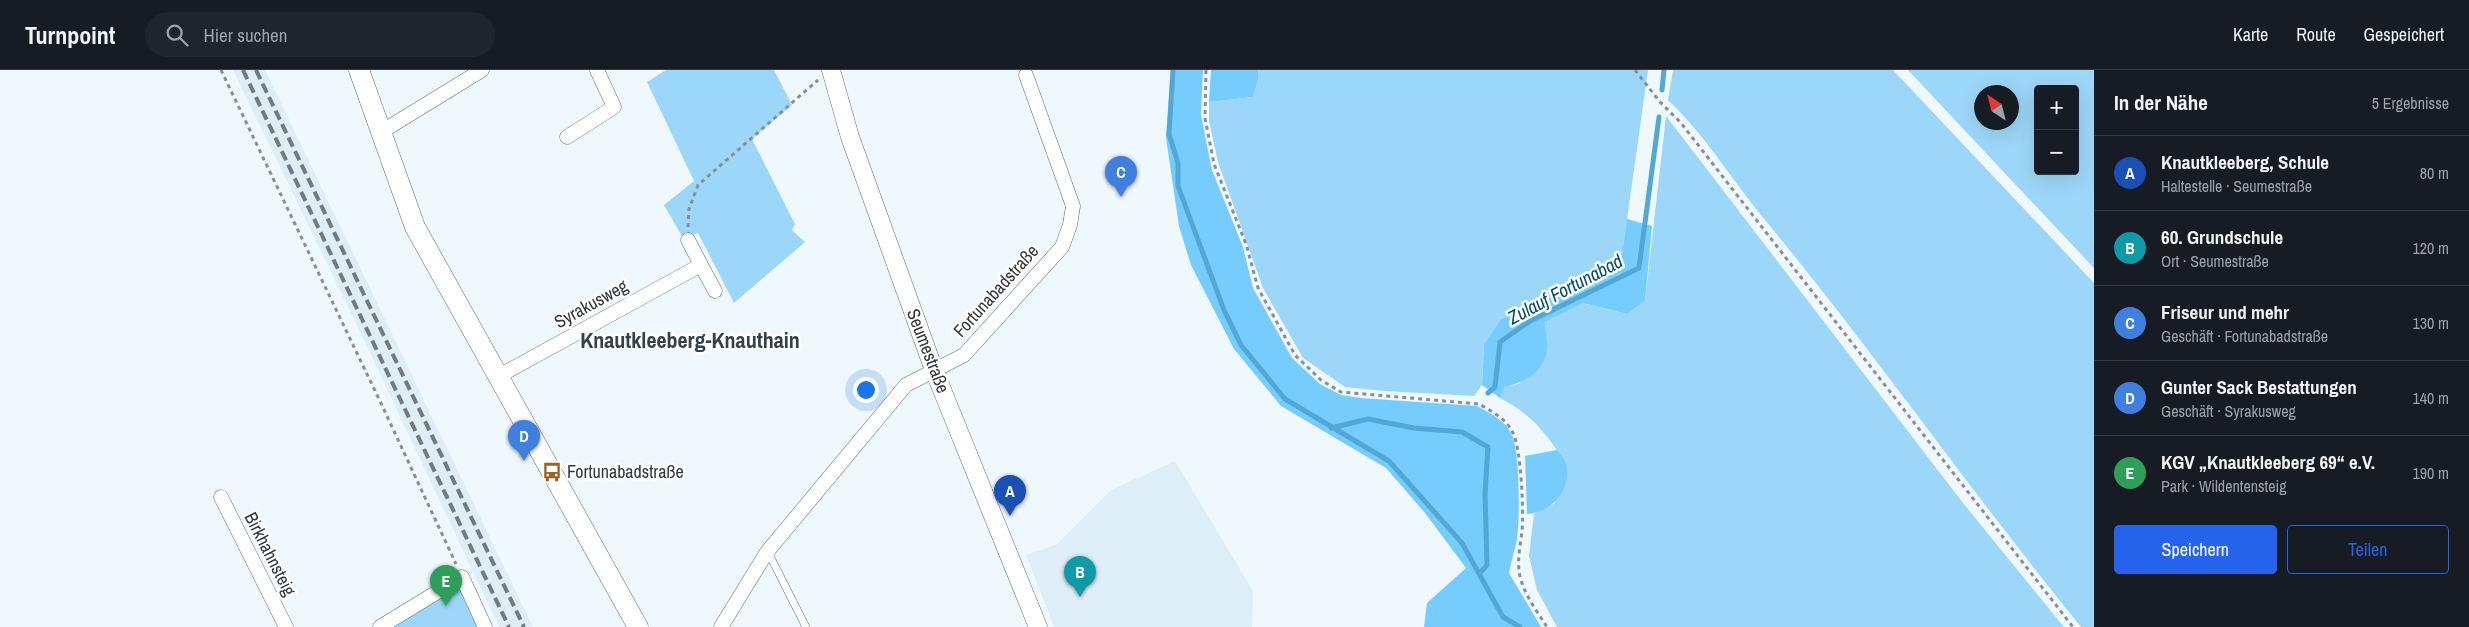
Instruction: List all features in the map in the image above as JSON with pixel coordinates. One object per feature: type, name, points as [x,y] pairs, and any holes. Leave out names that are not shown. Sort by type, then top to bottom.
[{"type":"main road","points":[[359,70],[415,227],[638,627]]},
{"type":"street","points":[[381,132],[482,70]]},
{"type":"street","points":[[567,137],[614,107],[597,70]]},
{"type":"street","name":"Seumestraße","points":[[831,71],[850,137],[934,370],[1038,627]]},
{"type":"street","name":"Fortunabadstraße","points":[[722,627],[767,552],[906,385],[964,355],[1062,247],[1070,225],[1073,206],[1026,75]]},
{"type":"street","points":[[688,240],[715,292]]},
{"type":"street","name":"Syrakusweg","points":[[499,376],[702,265]]},
{"type":"street","name":"Birkhahnsteig","points":[[221,497],[286,627]]},
{"type":"street","points":[[380,627],[462,577],[485,627]]},
{"type":"lane","points":[[767,552],[806,627]]},
{"type":"path","points":[[221,70],[462,577]]},
{"type":"path","points":[[1206,70],[1205,118],[1214,164],[1246,244],[1258,288],[1291,348],[1321,380],[1341,392],[1479,404],[1496,413],[1514,433],[1518,456],[1522,530],[1518,558],[1521,581],[1547,627]]},
{"type":"path","points":[[1635,70],[1660,102],[1681,123],[2073,627]]},
{"type":"path","points":[[688,240],[689,209],[698,185],[752,135],[831,71]]},
{"type":"shaded area","points":[[233,70],[265,70],[533,627],[499,627],[366,344]]},
{"type":"shaded area","points":[[666,70],[774,70],[792,105],[752,139],[795,224],[792,230],[805,242],[734,303],[698,233],[683,238],[664,205],[694,181],[647,82]]},
{"type":"shaded area","points":[[1171,70],[1203,70],[1201,115],[1212,170],[1243,247],[1253,288],[1292,358],[1320,384],[1341,395],[1477,406],[1497,418],[1509,430],[1515,444],[1517,456],[1519,517],[1517,539],[1509,573],[1541,627],[1424,627],[1427,603],[1466,568],[1425,513],[1386,468],[1281,406],[1234,349],[1191,265],[1179,226],[1166,138]]},
{"type":"shaded area","points":[[1211,70],[1258,70],[1258,80],[1253,97],[1209,102]]},
{"type":"shaded area","points":[[1258,70],[1648,70],[1622,255],[1500,320],[1484,344],[1482,385],[1474,396],[1345,387],[1303,358],[1263,288],[1218,162],[1209,121],[1209,102],[1253,97],[1258,80]]},
{"type":"shaded area","points":[[1673,70],[1893,70],[2094,283],[2094,627],[2081,627],[2000,525],[1705,141],[1668,100]]},
{"type":"shaded area","points":[[1908,70],[2094,70],[2094,268]]},
{"type":"shaded area","points":[[1666,116],[1963,503],[2064,627],[1557,627],[1537,590],[1529,556],[1534,514],[1555,503],[1566,463],[1538,426],[1522,412],[1500,398],[1503,387],[1519,384],[1547,349],[1545,322],[1582,303],[1627,314],[1645,301]]},
{"type":"shaded area","points":[[1627,219],[1652,226],[1645,301],[1627,314],[1583,303],[1545,322],[1547,349],[1538,370],[1518,383],[1504,387],[1500,398],[1482,385],[1484,344],[1500,320],[1622,255]]},
{"type":"shaded area","points":[[1557,450],[1564,458],[1566,464],[1566,482],[1563,491],[1552,504],[1536,513],[1527,514],[1525,456]]},
{"type":"shaded area","points":[[1175,461],[1253,591],[1252,627],[1054,627],[1026,555],[1057,544],[1111,490]]},
{"type":"shaded area","points":[[458,586],[478,627],[392,627]]},
{"type":"waterway","points":[[1173,70],[1169,134],[1178,163],[1178,186],[1224,310],[1241,345],[1285,399],[1389,461],[1462,543],[1503,617],[1520,627]]},
{"type":"waterway","name":"Zulauf Fortunabad","points":[[1662,90],[1664,70]]},
{"type":"waterway","name":"Zulauf Fortunabad","points":[[1488,393],[1495,387],[1500,342],[1530,321],[1639,268],[1659,117]]},
{"type":"waterway","points":[[1331,428],[1368,419],[1414,428],[1462,432],[1488,447],[1485,493],[1487,565],[1480,573]]},
{"type":"railway","points":[[243,70],[509,627]]},
{"type":"railway","points":[[256,70],[524,627]]},
{"type":"place","name":"Friseur und mehr","points":[[1121,197]]},
{"type":"place","name":"Gunter Sack Bestattungen","points":[[524,461]]},
{"type":"place","name":"Fortunabadstraße","points":[[552,472]]},
{"type":"place","name":"Knautkleeberg, Schule","points":[[1010,516]]},
{"type":"place","name":"60. Grundschule","points":[[1080,597]]},
{"type":"place","name":"KGV „Knautkleeberg 69“ e.V.","points":[[446,606]]},
{"type":"district","name":"Knautkleeberg-Knauthain","points":[[690,340]]}]
